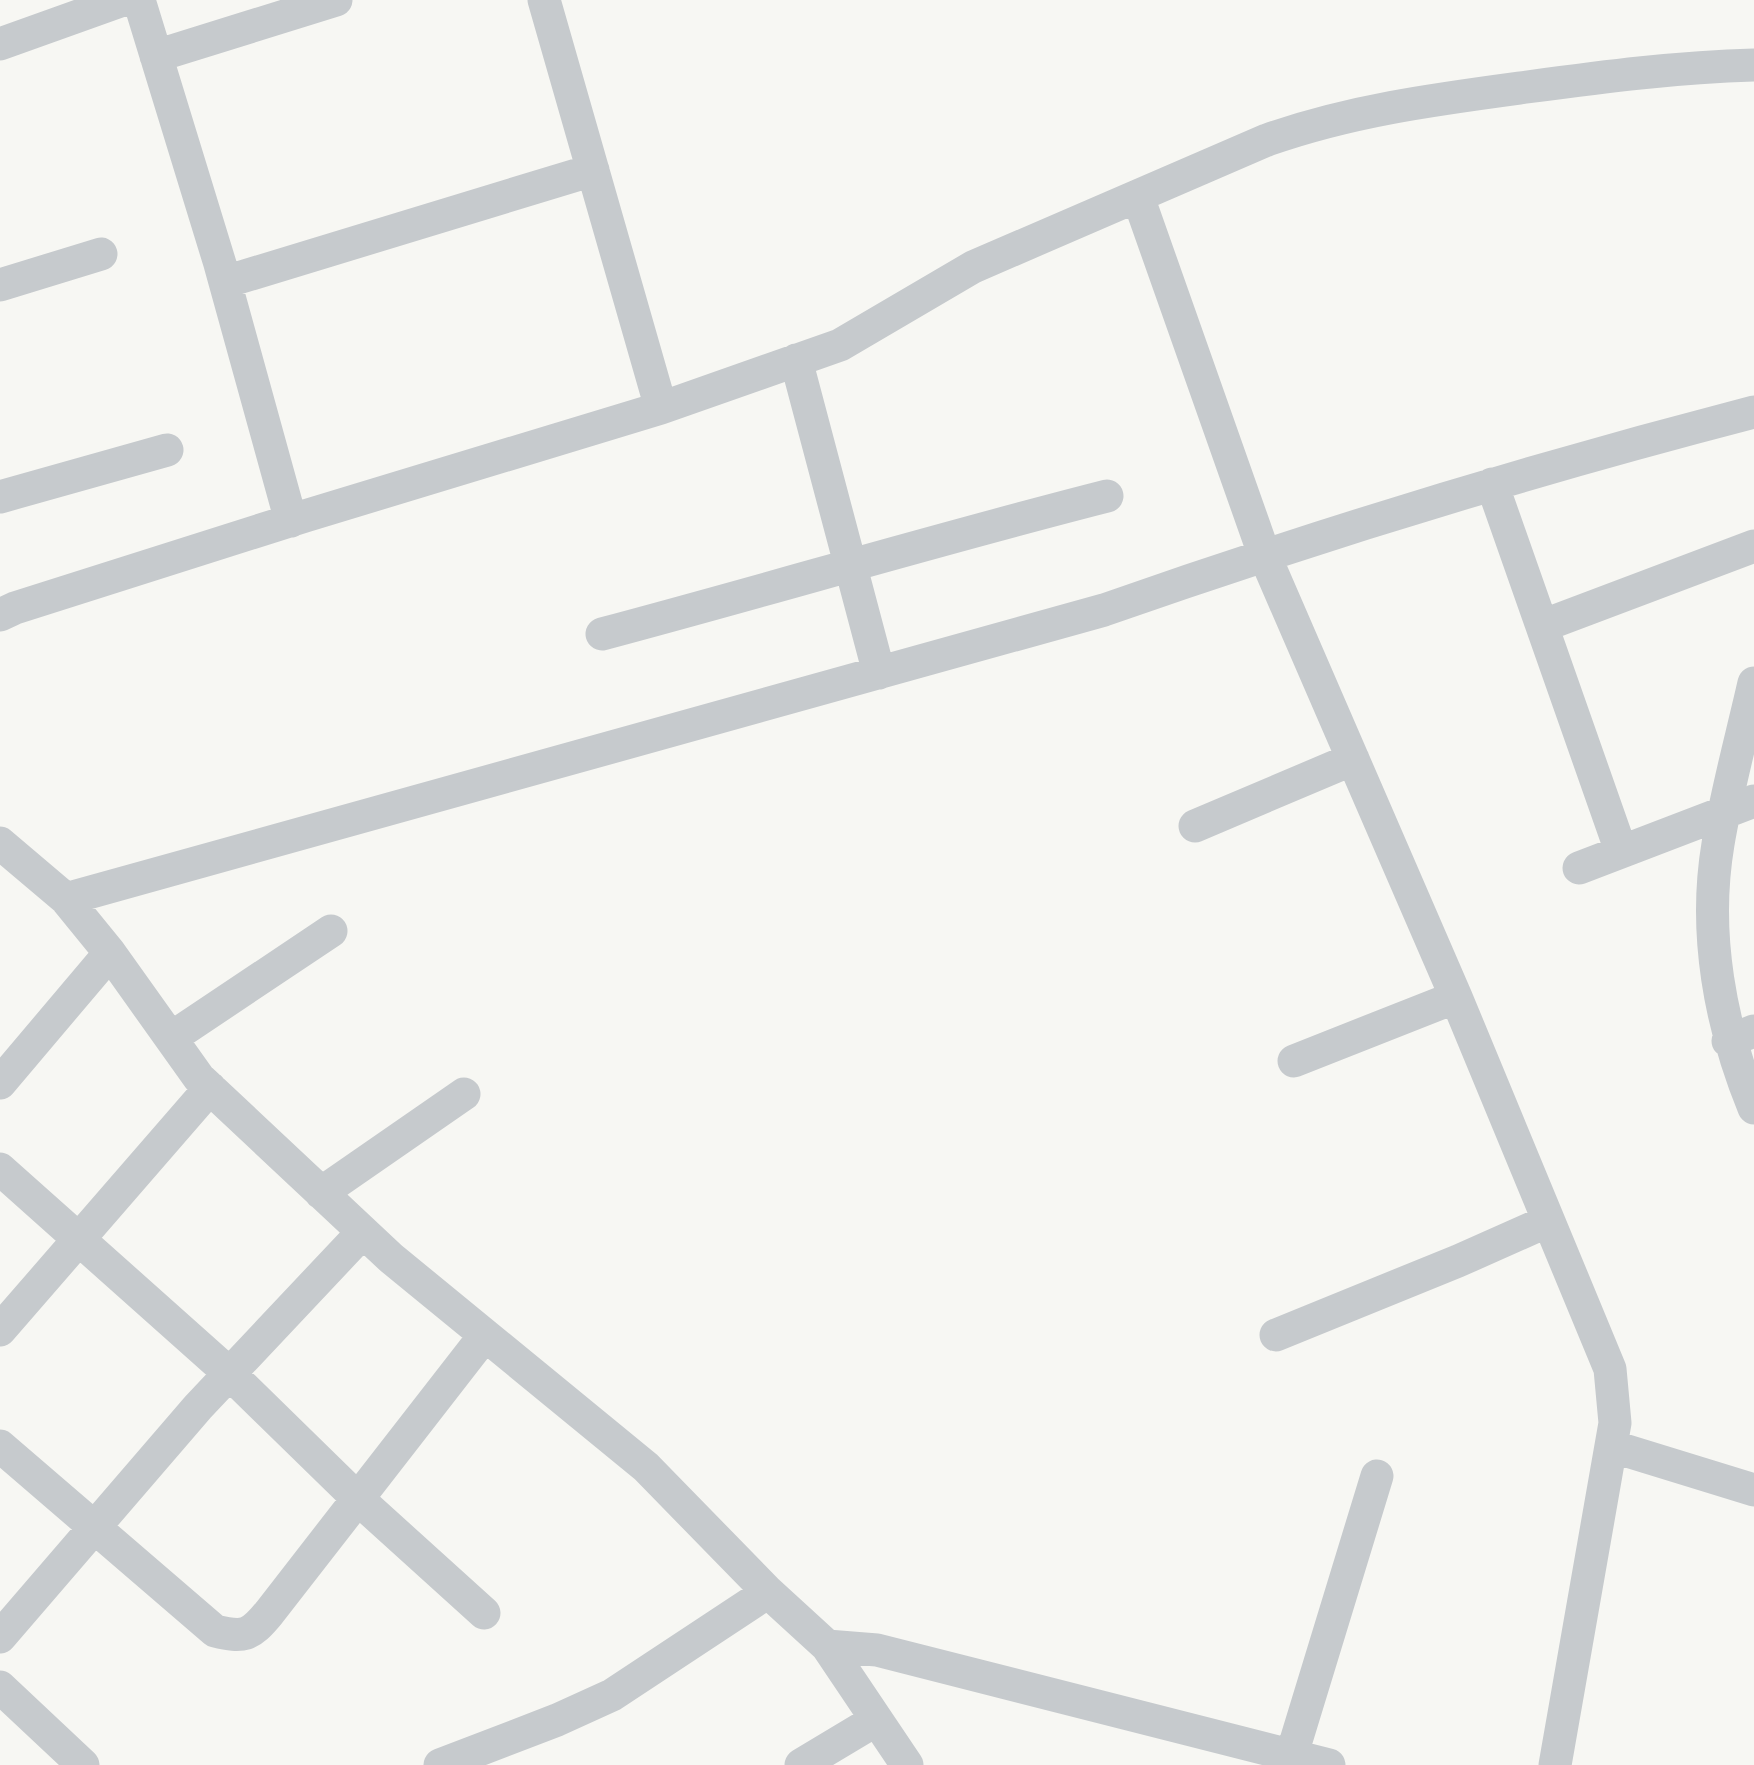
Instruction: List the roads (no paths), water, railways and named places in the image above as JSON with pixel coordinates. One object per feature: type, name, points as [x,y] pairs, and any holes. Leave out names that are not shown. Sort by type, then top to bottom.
[{"type":"street","points":[[0,44],[123,0]]},
{"type":"street","points":[[139,0],[225,282],[291,520]]},
{"type":"street","points":[[156,56],[336,0]]},
{"type":"street","points":[[544,0],[661,408]]},
{"type":"street","points":[[0,615],[15,608],[291,520],[661,408],[840,345],[973,267],[1267,140],[1307,126],[1370,110],[1639,72],[1754,65]]},
{"type":"street","points":[[225,282],[592,171]]},
{"type":"street","points":[[1138,197],[1264,554],[1456,997],[1610,1369],[1615,1423],[1555,1765]]},
{"type":"street","points":[[0,285],[101,254]]},
{"type":"street","points":[[796,360],[853,566],[879,673]]},
{"type":"street","points":[[66,899],[1104,610],[1264,554],[1587,455],[1754,412]]},
{"type":"street","points":[[0,496],[167,450]]},
{"type":"street","points":[[1492,484],[1622,851]]},
{"type":"street","points":[[602,634],[853,566],[974,530],[1107,496]]},
{"type":"street","points":[[1542,626],[1754,546]]},
{"type":"street","points":[[1754,683],[1740,806],[1718,845],[1712,900],[1713,939],[1741,1036],[1754,1108]]},
{"type":"street","points":[[1195,826],[1353,759]]},
{"type":"street","points":[[1579,868],[1740,806]]},
{"type":"street","points":[[0,843],[66,899],[110,953],[199,1078],[362,1233],[646,1467],[768,1592],[827,1646],[907,1765]]},
{"type":"street","points":[[171,1038],[331,932]]},
{"type":"street","points":[[0,1083],[110,953]]},
{"type":"street","points":[[1294,1061],[1456,997]]},
{"type":"street","points":[[0,1330],[210,1088]]},
{"type":"street","points":[[321,1193],[464,1094]]},
{"type":"street","points":[[0,1169],[78,1241],[230,1374],[358,1499],[484,1613]]},
{"type":"street","points":[[1276,1335],[1458,1261],[1548,1221]]},
{"type":"street","points":[[0,1637],[230,1374],[362,1233]]},
{"type":"street","points":[[0,1446],[215,1630],[236,1636],[255,1631],[484,1335]]},
{"type":"street","points":[[1611,1446],[1754,1490]]},
{"type":"street","points":[[1292,1754],[1377,1476]]},
{"type":"street","points":[[440,1765],[557,1720],[612,1695],[768,1592]]},
{"type":"street","points":[[827,1646],[877,1650],[1329,1765]]},
{"type":"street","points":[[0,1687],[83,1765]]},
{"type":"street","points":[[801,1765],[876,1720]]}]
